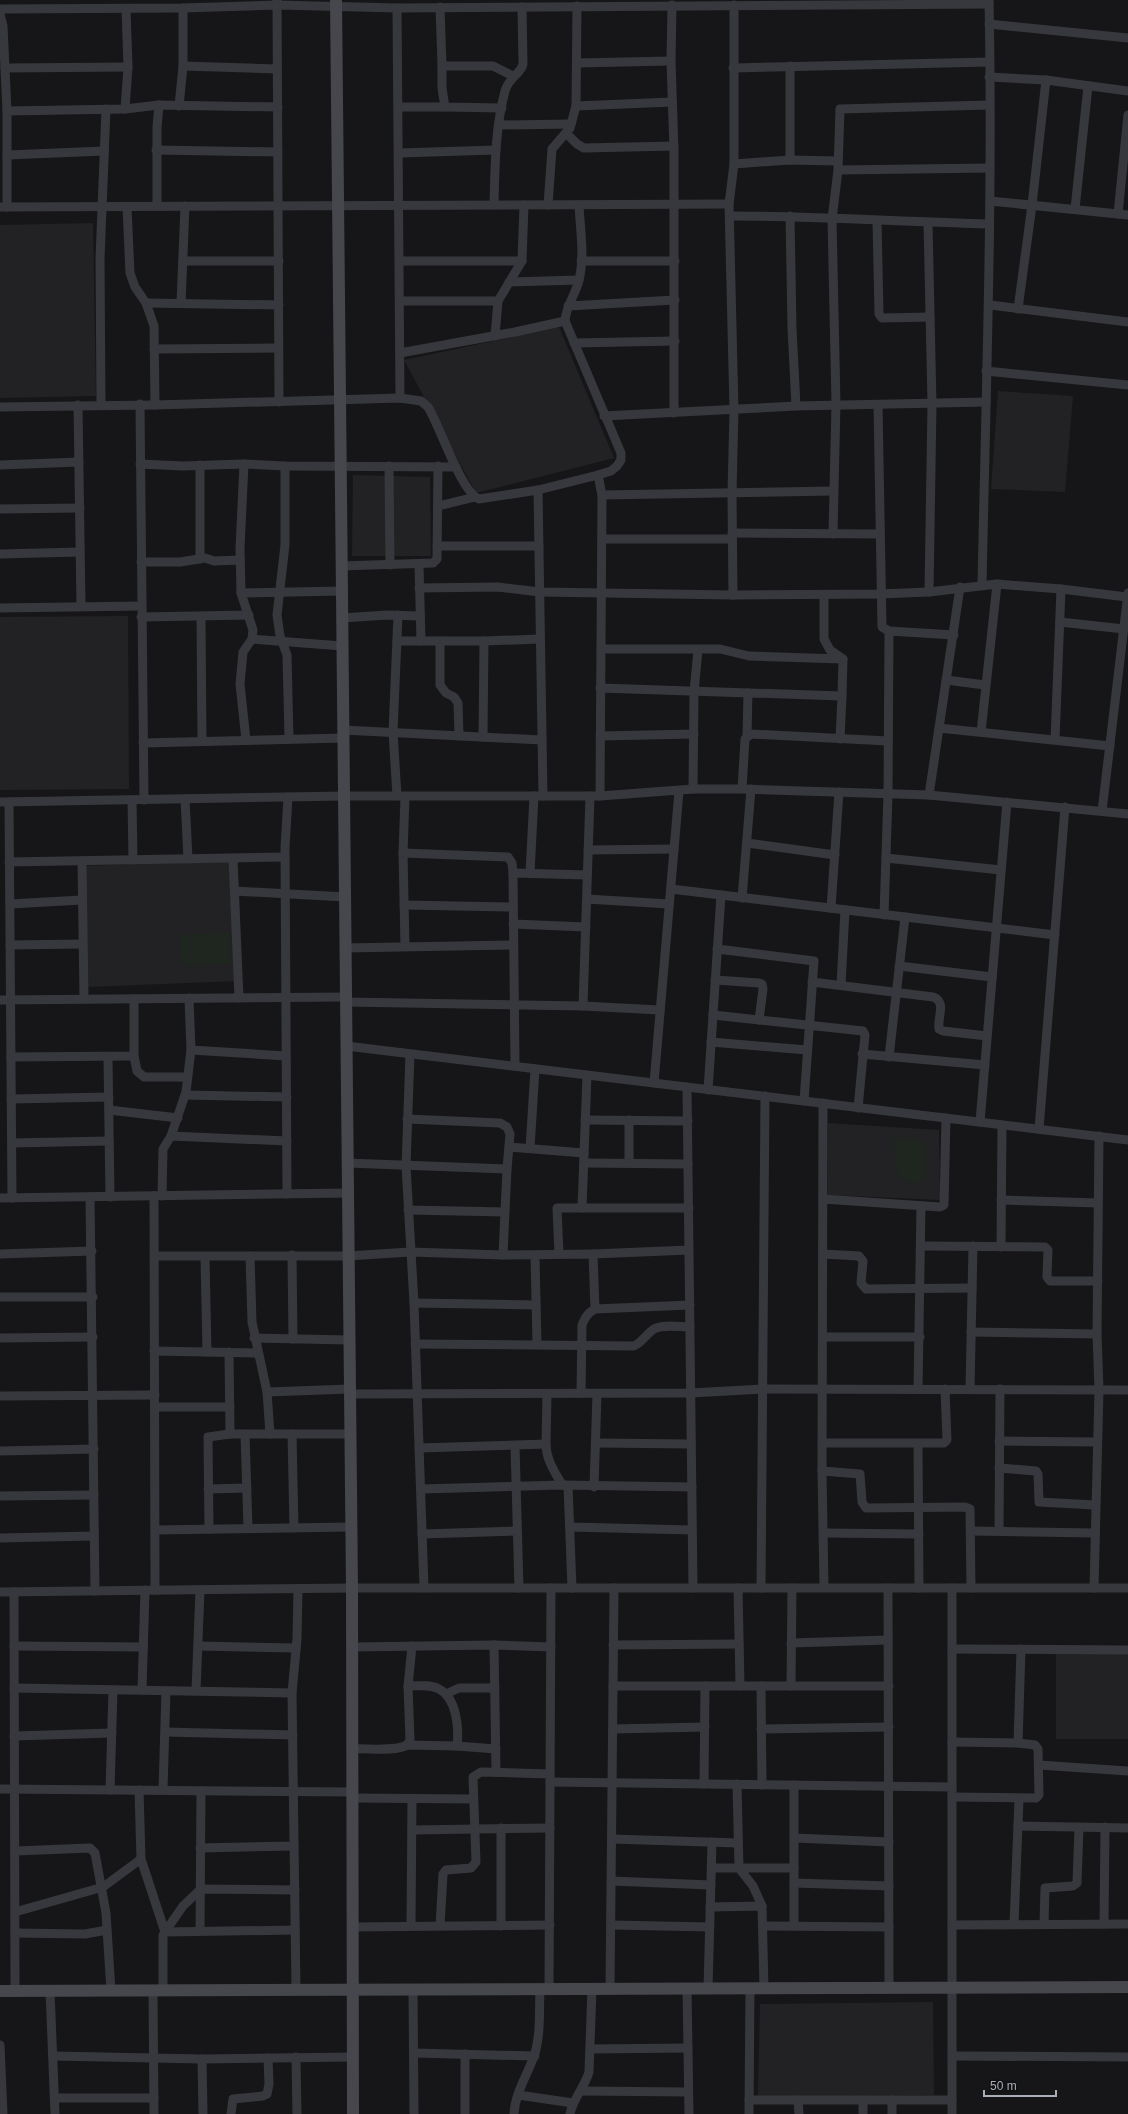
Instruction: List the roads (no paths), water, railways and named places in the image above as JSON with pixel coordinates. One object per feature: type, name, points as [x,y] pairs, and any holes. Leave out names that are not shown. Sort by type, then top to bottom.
[{"type":"street","points":[[0,9],[95,4],[126,9],[152,4],[183,8],[277,3],[336,4],[397,8],[481,3],[577,6],[587,3],[642,3],[672,5],[826,2],[989,2],[990,305],[986,371],[982,585]]},
{"type":"street","points":[[277,3],[279,402]]},
{"type":"street","points":[[336,4],[352,1588],[353,2114]]},
{"type":"street","points":[[494,205],[496,150],[502,108],[508,81],[522,68],[523,64],[528,4]]},
{"type":"street","points":[[733,595],[732,493],[734,410],[729,204],[734,164],[733,68],[739,4]]},
{"type":"street","points":[[437,5],[442,66],[442,88],[445,107]]},
{"type":"street","points":[[672,5],[671,61],[675,204],[674,413]]},
{"type":"street","points":[[548,205],[552,149],[572,124],[576,106],[577,6]]},
{"type":"street","points":[[179,106],[182,66],[183,8]]},
{"type":"street","points":[[397,8],[399,107],[400,398]]},
{"type":"street","points":[[125,109],[128,67],[126,9]]},
{"type":"street","points":[[0,14],[3,26],[7,111],[7,155],[3,207],[729,204]]},
{"type":"street","points":[[989,24],[1128,38]]},
{"type":"street","points":[[577,63],[671,61]]},
{"type":"street","points":[[733,68],[989,62]]},
{"type":"street","points":[[182,66],[277,70]]},
{"type":"street","points":[[442,66],[493,66],[513,76]]},
{"type":"street","points":[[790,66],[790,160]]},
{"type":"street","points":[[5,68],[128,67]]},
{"type":"street","points":[[989,77],[1046,80],[1128,91]]},
{"type":"street","points":[[1018,309],[1032,205],[1046,80]]},
{"type":"street","points":[[1075,210],[1088,86]]},
{"type":"street","points":[[576,106],[672,102]]},
{"type":"street","points":[[7,111],[125,109],[158,105],[278,107]]},
{"type":"street","points":[[157,206],[156,150],[158,105]]},
{"type":"street","points":[[833,534],[836,404],[832,219],[838,170],[837,161],[840,109],[989,106]]},
{"type":"street","points":[[399,107],[502,108]]},
{"type":"street","points":[[101,405],[101,206],[106,109]]},
{"type":"street","points":[[1118,214],[1128,115]]},
{"type":"street","points":[[500,125],[572,124]]},
{"type":"street","points":[[566,133],[577,144],[584,148],[674,146]]},
{"type":"street","points":[[156,150],[278,152]]},
{"type":"street","points":[[399,153],[496,150]]},
{"type":"street","points":[[7,155],[104,151]]},
{"type":"street","points":[[734,164],[790,160],[837,161]]},
{"type":"street","points":[[838,170],[990,168]]},
{"type":"street","points":[[990,201],[1128,215]]},
{"type":"street","points":[[495,336],[498,301],[522,261],[524,205]]},
{"type":"street","points":[[438,506],[474,497],[486,499],[538,490],[598,475],[611,471],[621,460],[621,453],[565,321],[568,306],[579,280],[581,261],[579,205]]},
{"type":"street","points":[[181,303],[184,206]]},
{"type":"street","points":[[128,207],[130,273],[135,287],[146,303],[154,326],[155,405]]},
{"type":"street","points":[[730,216],[790,216],[877,221],[989,224]]},
{"type":"street","points":[[790,216],[792,328],[796,406]]},
{"type":"street","points":[[877,221],[879,314],[882,318],[930,317]]},
{"type":"street","points":[[928,223],[932,404],[929,592]]},
{"type":"street","points":[[183,262],[279,261]]},
{"type":"street","points":[[400,261],[522,261]]},
{"type":"street","points":[[581,261],[675,261]]},
{"type":"street","points":[[509,282],[579,280]]},
{"type":"street","points":[[568,306],[675,300]]},
{"type":"street","points":[[400,301],[498,301]]},
{"type":"street","points":[[146,303],[279,305]]},
{"type":"street","points":[[990,305],[1128,322]]},
{"type":"street","points":[[400,353],[495,336],[565,321]]},
{"type":"street","points":[[574,343],[674,341]]},
{"type":"street","points":[[154,350],[278,348]]},
{"type":"street","points":[[986,371],[1128,385]]},
{"type":"street","points":[[0,407],[155,405],[400,398],[421,401],[428,407],[456,467],[474,497]]},
{"type":"street","points":[[604,416],[836,404],[878,405],[986,402]]},
{"type":"street","points":[[140,404],[144,800]]},
{"type":"street","points":[[78,405],[81,606]]},
{"type":"street","points":[[878,405],[880,594],[882,627],[884,630],[889,631],[954,635]]},
{"type":"street","points":[[0,465],[79,462]]},
{"type":"street","points":[[140,464],[456,467]]},
{"type":"street","points":[[244,464],[240,560],[241,593],[254,630],[252,639],[244,652],[240,684],[246,740]]},
{"type":"street","points":[[200,465],[200,559]]},
{"type":"street","points":[[285,466],[285,545],[278,615],[282,641],[287,655],[289,739]]},
{"type":"street","points":[[390,466],[390,565]]},
{"type":"street","points":[[342,566],[419,565],[433,563],[437,559],[438,466]]},
{"type":"street","points":[[598,475],[602,495],[600,796]]},
{"type":"street","points":[[530,873],[539,796],[542,740],[538,490]]},
{"type":"street","points":[[602,495],[833,491]]},
{"type":"street","points":[[0,509],[80,508]]},
{"type":"street","points":[[602,539],[880,534]]},
{"type":"street","points":[[437,546],[539,546]]},
{"type":"street","points":[[0,554],[80,552]]},
{"type":"street","points":[[141,562],[180,562],[200,559],[240,560]]},
{"type":"street","points":[[419,565],[421,641]]},
{"type":"street","points":[[981,732],[997,584]]},
{"type":"street","points":[[419,588],[498,587],[540,592],[824,595],[929,592],[997,584],[1061,589],[1128,597]]},
{"type":"street","points":[[929,795],[960,588]]},
{"type":"street","points":[[1055,740],[1061,589]]},
{"type":"street","points":[[241,593],[342,592]]},
{"type":"street","points":[[1102,811],[1128,593]]},
{"type":"street","points":[[824,595],[824,639],[830,650],[843,658]]},
{"type":"street","points":[[0,608],[141,606]]},
{"type":"street","points":[[141,617],[249,615]]},
{"type":"street","points":[[342,618],[398,615],[420,616]]},
{"type":"street","points":[[398,615],[393,732],[401,796],[405,946]]},
{"type":"street","points":[[201,617],[202,741]]},
{"type":"street","points":[[1060,622],[1124,629]]},
{"type":"street","points":[[884,915],[888,794],[889,631]]},
{"type":"street","points":[[252,639],[342,646]]},
{"type":"street","points":[[397,641],[484,641],[540,639]]},
{"type":"street","points":[[440,641],[440,685],[446,692],[454,697],[458,703],[459,736]]},
{"type":"street","points":[[483,737],[484,641]]},
{"type":"street","points":[[600,649],[720,649],[749,656],[843,658]]},
{"type":"street","points":[[693,789],[694,692],[698,650]]},
{"type":"street","points":[[840,739],[843,658]]},
{"type":"street","points":[[946,680],[985,685]]},
{"type":"street","points":[[600,688],[842,696]]},
{"type":"street","points":[[742,898],[747,843],[745,739],[747,736],[748,693]]},
{"type":"street","points":[[939,728],[1110,746]]},
{"type":"street","points":[[143,743],[289,739],[343,734],[393,732],[542,740]]},
{"type":"street","points":[[600,736],[694,734]]},
{"type":"street","points":[[747,736],[751,734],[888,741]]},
{"type":"street","points":[[12,1198],[10,862],[4,802],[344,796],[600,796],[693,789],[746,789],[929,795],[1128,814]]},
{"type":"street","points":[[654,1083],[679,791]]},
{"type":"street","points":[[831,908],[839,792]]},
{"type":"street","points":[[583,1006],[590,796]]},
{"type":"street","points":[[287,1194],[285,857],[288,797]]},
{"type":"street","points":[[184,799],[188,859]]},
{"type":"street","points":[[132,800],[133,860]]},
{"type":"street","points":[[980,1122],[1007,802]]},
{"type":"street","points":[[1039,1129],[1065,807]]},
{"type":"street","points":[[747,843],[835,855]]},
{"type":"street","points":[[588,850],[674,849]]},
{"type":"street","points":[[403,853],[508,857],[512,863],[514,1066]]},
{"type":"street","points":[[10,862],[285,857]]},
{"type":"street","points":[[233,858],[239,998]]},
{"type":"street","points":[[886,858],[1001,870]]},
{"type":"street","points":[[82,861],[84,999]]},
{"type":"street","points":[[513,873],[588,875]]},
{"type":"street","points":[[671,889],[1055,935]]},
{"type":"street","points":[[234,891],[285,895],[345,897]]},
{"type":"street","points":[[708,1090],[721,895]]},
{"type":"street","points":[[10,904],[82,900]]},
{"type":"street","points":[[586,900],[669,904]]},
{"type":"street","points":[[404,905],[513,907]]},
{"type":"street","points":[[841,985],[845,910]]},
{"type":"street","points":[[889,1057],[905,917]]},
{"type":"street","points":[[513,924],[586,927]]},
{"type":"street","points":[[10,945],[83,944]]},
{"type":"street","points":[[345,948],[513,945]]},
{"type":"street","points":[[717,949],[811,959],[815,963],[812,982],[804,1101]]},
{"type":"street","points":[[899,966],[992,977]]},
{"type":"street","points":[[715,980],[762,984],[763,989],[759,1020]]},
{"type":"street","points":[[812,982],[897,992],[939,999],[941,1003],[938,1025],[943,1031],[987,1036]]},
{"type":"street","points":[[0,1000],[286,997],[583,1006],[660,1010]]},
{"type":"street","points":[[155,1590],[154,1256],[163,1149],[171,1136],[186,1095],[191,1050],[189,998]]},
{"type":"street","points":[[134,999],[134,1056],[137,1071],[144,1077],[188,1077]]},
{"type":"street","points":[[713,1015],[863,1031],[864,1035],[858,1108]]},
{"type":"street","points":[[711,1042],[807,1050]]},
{"type":"street","points":[[346,1046],[1128,1140]]},
{"type":"street","points":[[191,1050],[286,1056]]},
{"type":"street","points":[[410,1054],[406,1166],[414,1303],[424,1588]]},
{"type":"street","points":[[862,1054],[985,1065]]},
{"type":"street","points":[[11,1057],[108,1058],[134,1056]]},
{"type":"street","points":[[108,1058],[110,1197]]},
{"type":"street","points":[[530,1148],[535,1069]]},
{"type":"street","points":[[582,1208],[587,1075]]},
{"type":"street","points":[[688,1087],[693,1588]]},
{"type":"street","points":[[186,1095],[286,1097]]},
{"type":"street","points":[[761,1588],[765,1096]]},
{"type":"street","points":[[11,1099],[109,1097]]},
{"type":"street","points":[[823,1103],[822,1471],[824,1587]]},
{"type":"street","points":[[109,1110],[178,1118]]},
{"type":"street","points":[[823,1199],[940,1207],[945,1202],[946,1118]]},
{"type":"street","points":[[407,1119],[500,1123],[507,1127],[510,1134],[503,1255]]},
{"type":"street","points":[[586,1120],[688,1120]]},
{"type":"street","points":[[629,1120],[629,1164]]},
{"type":"street","points":[[1001,1247],[1002,1125]]},
{"type":"street","points":[[171,1136],[287,1141]]},
{"type":"street","points":[[1094,1588],[1099,1390],[1097,1334],[1099,1136]]},
{"type":"street","points":[[12,1143],[109,1140]]},
{"type":"street","points":[[509,1147],[530,1148],[584,1158],[629,1164],[688,1164]]},
{"type":"street","points":[[348,1163],[507,1169]]},
{"type":"street","points":[[0,1198],[348,1193]]},
{"type":"street","points":[[90,1197],[94,1396],[95,1591]]},
{"type":"street","points":[[1002,1200],[1098,1203]]},
{"type":"street","points":[[918,1389],[921,1206]]},
{"type":"street","points":[[559,1254],[557,1208],[689,1208]]},
{"type":"street","points":[[408,1210],[505,1212]]},
{"type":"street","points":[[921,1246],[1047,1247],[1047,1277],[1050,1281],[1098,1282]]},
{"type":"street","points":[[970,1389],[973,1246]]},
{"type":"street","points":[[154,1256],[348,1256],[410,1252],[535,1255],[689,1250]]},
{"type":"street","points":[[0,1254],[92,1251]]},
{"type":"street","points":[[593,1254],[595,1309]]},
{"type":"street","points":[[823,1254],[859,1256],[863,1261],[861,1283],[866,1289],[972,1288]]},
{"type":"street","points":[[292,1255],[293,1339]]},
{"type":"street","points":[[535,1255],[537,1344]]},
{"type":"street","points":[[250,1256],[252,1322],[257,1353],[267,1392],[270,1434]]},
{"type":"street","points":[[205,1257],[207,1352]]},
{"type":"street","points":[[0,1297],[92,1297]]},
{"type":"street","points":[[414,1303],[536,1305]]},
{"type":"street","points":[[581,1393],[584,1318],[595,1309],[690,1305]]},
{"type":"street","points":[[415,1344],[582,1344],[634,1346],[641,1343],[653,1330],[660,1327],[690,1326]]},
{"type":"street","points":[[971,1332],[1097,1334]]},
{"type":"street","points":[[0,1338],[93,1337]]},
{"type":"street","points":[[823,1337],[920,1337]]},
{"type":"street","points":[[254,1338],[349,1340]]},
{"type":"street","points":[[154,1351],[257,1353]]},
{"type":"street","points":[[229,1352],[230,1434]]},
{"type":"street","points":[[267,1392],[598,1394],[691,1393],[763,1389],[1128,1390]]},
{"type":"street","points":[[822,1443],[918,1444],[946,1442],[945,1389]]},
{"type":"street","points":[[999,1531],[1000,1390]]},
{"type":"street","points":[[546,1394],[546,1453],[550,1464],[565,1486],[570,1527],[572,1588]]},
{"type":"street","points":[[594,1487],[598,1394]]},
{"type":"street","points":[[0,1396],[155,1395]]},
{"type":"street","points":[[155,1407],[230,1407]]},
{"type":"street","points":[[209,1529],[208,1437],[230,1434],[350,1434]]},
{"type":"street","points":[[246,1434],[248,1528]]},
{"type":"street","points":[[292,1434],[294,1528]]},
{"type":"street","points":[[999,1441],[1097,1442]]},
{"type":"street","points":[[597,1443],[691,1444]]},
{"type":"street","points":[[419,1448],[546,1444]]},
{"type":"street","points":[[918,1444],[919,1588]]},
{"type":"street","points":[[515,1446],[518,1588]]},
{"type":"street","points":[[0,1451],[94,1449]]},
{"type":"street","points":[[999,1468],[1036,1471],[1038,1474],[1038,1502],[1096,1505]]},
{"type":"street","points":[[822,1471],[860,1474],[862,1502],[866,1508],[919,1507],[970,1509],[971,1588]]},
{"type":"street","points":[[421,1489],[516,1486],[692,1487]]},
{"type":"street","points":[[208,1489],[247,1488]]},
{"type":"street","points":[[0,1496],[94,1495]]},
{"type":"street","points":[[155,1530],[351,1527]]},
{"type":"street","points":[[570,1527],[692,1530]]},
{"type":"street","points":[[422,1534],[517,1531]]},
{"type":"street","points":[[971,1531],[1095,1533]]},
{"type":"street","points":[[824,1533],[919,1534]]},
{"type":"street","points":[[0,1538],[94,1536]]},
{"type":"street","points":[[0,1592],[352,1588],[1128,1588]]},
{"type":"street","points":[[514,2114],[518,2095],[534,2056],[538,2036],[545,1989],[550,1925],[551,1588]]},
{"type":"street","points":[[610,1989],[614,1588]]},
{"type":"street","points":[[738,1588],[740,1686]]},
{"type":"street","points":[[791,1686],[792,1588]]},
{"type":"street","points":[[888,1588],[889,1988]]},
{"type":"street","points":[[952,1588],[952,2114]]},
{"type":"street","points":[[296,1990],[292,1693],[296,1648],[298,1589]]},
{"type":"street","points":[[142,1690],[145,1590]]},
{"type":"street","points":[[196,1691],[200,1590]]},
{"type":"street","points":[[14,1592],[15,1991]]},
{"type":"street","points":[[791,1643],[888,1640]]},
{"type":"street","points":[[613,1645],[739,1644]]},
{"type":"street","points":[[352,1647],[494,1645],[551,1647]]},
{"type":"street","points":[[494,1645],[496,1772]]},
{"type":"street","points":[[14,1646],[143,1647]]},
{"type":"street","points":[[198,1646],[296,1648]]},
{"type":"street","points":[[352,1749],[402,1748],[407,1745],[410,1740],[408,1686],[412,1646]]},
{"type":"street","points":[[952,1649],[1128,1650]]},
{"type":"street","points":[[1018,1743],[1021,1650]]},
{"type":"street","points":[[408,1686],[428,1686],[438,1689],[446,1694],[456,1721],[458,1736],[457,1746]]},
{"type":"street","points":[[613,1686],[889,1686]]},
{"type":"street","points":[[704,1784],[705,1686]]},
{"type":"street","points":[[761,1686],[762,1785]]},
{"type":"street","points":[[14,1688],[292,1693]]},
{"type":"street","points":[[446,1694],[459,1688],[495,1688]]},
{"type":"street","points":[[110,1790],[113,1690]]},
{"type":"street","points":[[163,1789],[166,1691]]},
{"type":"street","points":[[761,1729],[889,1727]]},
{"type":"street","points":[[613,1729],[705,1728]]},
{"type":"street","points":[[165,1732],[292,1735]]},
{"type":"street","points":[[14,1736],[112,1733]]},
{"type":"street","points":[[952,1742],[1018,1743],[1035,1745],[1039,1754],[1039,1795],[1032,1799],[952,1797]]},
{"type":"street","points":[[407,1745],[457,1746],[496,1749]]},
{"type":"street","points":[[1039,1766],[1128,1771]]},
{"type":"street","points":[[440,1926],[443,1874],[446,1870],[474,1867],[476,1862],[473,1777],[481,1772],[496,1772],[612,1783],[952,1787]]},
{"type":"street","points":[[737,1784],[739,1868],[753,1886],[762,1906],[764,1926],[764,1988]]},
{"type":"street","points":[[794,1785],[794,1926]]},
{"type":"street","points":[[0,1789],[163,1789],[293,1792],[412,1799],[473,1800]]},
{"type":"street","points":[[139,1790],[141,1859],[165,1932]]},
{"type":"street","points":[[200,1930],[201,1791]]},
{"type":"street","points":[[411,1926],[412,1799]]},
{"type":"street","points":[[1014,1924],[1019,1799]]},
{"type":"street","points":[[1018,1826],[1128,1828]]},
{"type":"street","points":[[1044,1924],[1045,1888],[1047,1886],[1073,1886],[1077,1883],[1079,1827]]},
{"type":"street","points":[[1104,1924],[1105,1827]]},
{"type":"street","points":[[501,1828],[501,1926]]},
{"type":"street","points":[[412,1830],[550,1828]]},
{"type":"street","points":[[794,1838],[889,1842]]},
{"type":"street","points":[[612,1839],[738,1843]]},
{"type":"street","points":[[708,1988],[712,1842]]},
{"type":"street","points":[[200,1848],[294,1846]]},
{"type":"street","points":[[15,1852],[90,1848],[96,1852],[103,1887],[111,1991]]},
{"type":"street","points":[[15,1912],[103,1887],[141,1859]]},
{"type":"street","points":[[712,1868],[794,1868]]},
{"type":"street","points":[[611,1881],[711,1885]]},
{"type":"street","points":[[794,1883],[889,1886]]},
{"type":"street","points":[[154,2114],[154,2056],[163,1935],[183,1906],[200,1889],[295,1890]]},
{"type":"street","points":[[710,1907],[762,1906]]},
{"type":"street","points":[[952,1925],[1128,1924]]},
{"type":"street","points":[[353,1927],[550,1925]]},
{"type":"street","points":[[611,1925],[710,1927]]},
{"type":"street","points":[[764,1926],[889,1927]]},
{"type":"street","points":[[15,1933],[85,1934],[107,1930]]},
{"type":"street","points":[[165,1932],[200,1930],[295,1930]]},
{"type":"street","points":[[0,1991],[1128,1986]]},
{"type":"street","points":[[687,1988],[689,2114]]},
{"type":"street","points":[[749,2114],[750,1988]]},
{"type":"street","points":[[570,2114],[573,2103],[582,2090],[589,2072],[591,2050],[592,1989]]},
{"type":"street","points":[[413,1990],[414,2114]]},
{"type":"street","points":[[50,1991],[56,2098],[55,2114]]},
{"type":"street","points":[[0,2045],[3,2114]]},
{"type":"street","points":[[591,2050],[688,2048]]},
{"type":"street","points":[[414,2053],[534,2056]]},
{"type":"street","points":[[465,2054],[465,2114]]},
{"type":"street","points":[[54,2056],[154,2056],[202,2059],[353,2057]]},
{"type":"street","points":[[952,2056],[1128,2058]]},
{"type":"street","points":[[296,2057],[297,2114]]},
{"type":"street","points":[[231,2114],[232,2099],[263,2096],[267,2094],[269,2084],[268,2058]]},
{"type":"street","points":[[202,2059],[203,2114]]},
{"type":"street","points":[[582,2090],[688,2092]]},
{"type":"street","points":[[518,2095],[573,2103]]},
{"type":"street","points":[[56,2098],[154,2098]]},
{"type":"street","points":[[749,2100],[952,2100]]},
{"type":"street","points":[[798,2100],[799,2114]]},
{"type":"street","points":[[863,2100],[863,2114]]},
{"type":"street","points":[[892,2100],[892,2114]]}]
